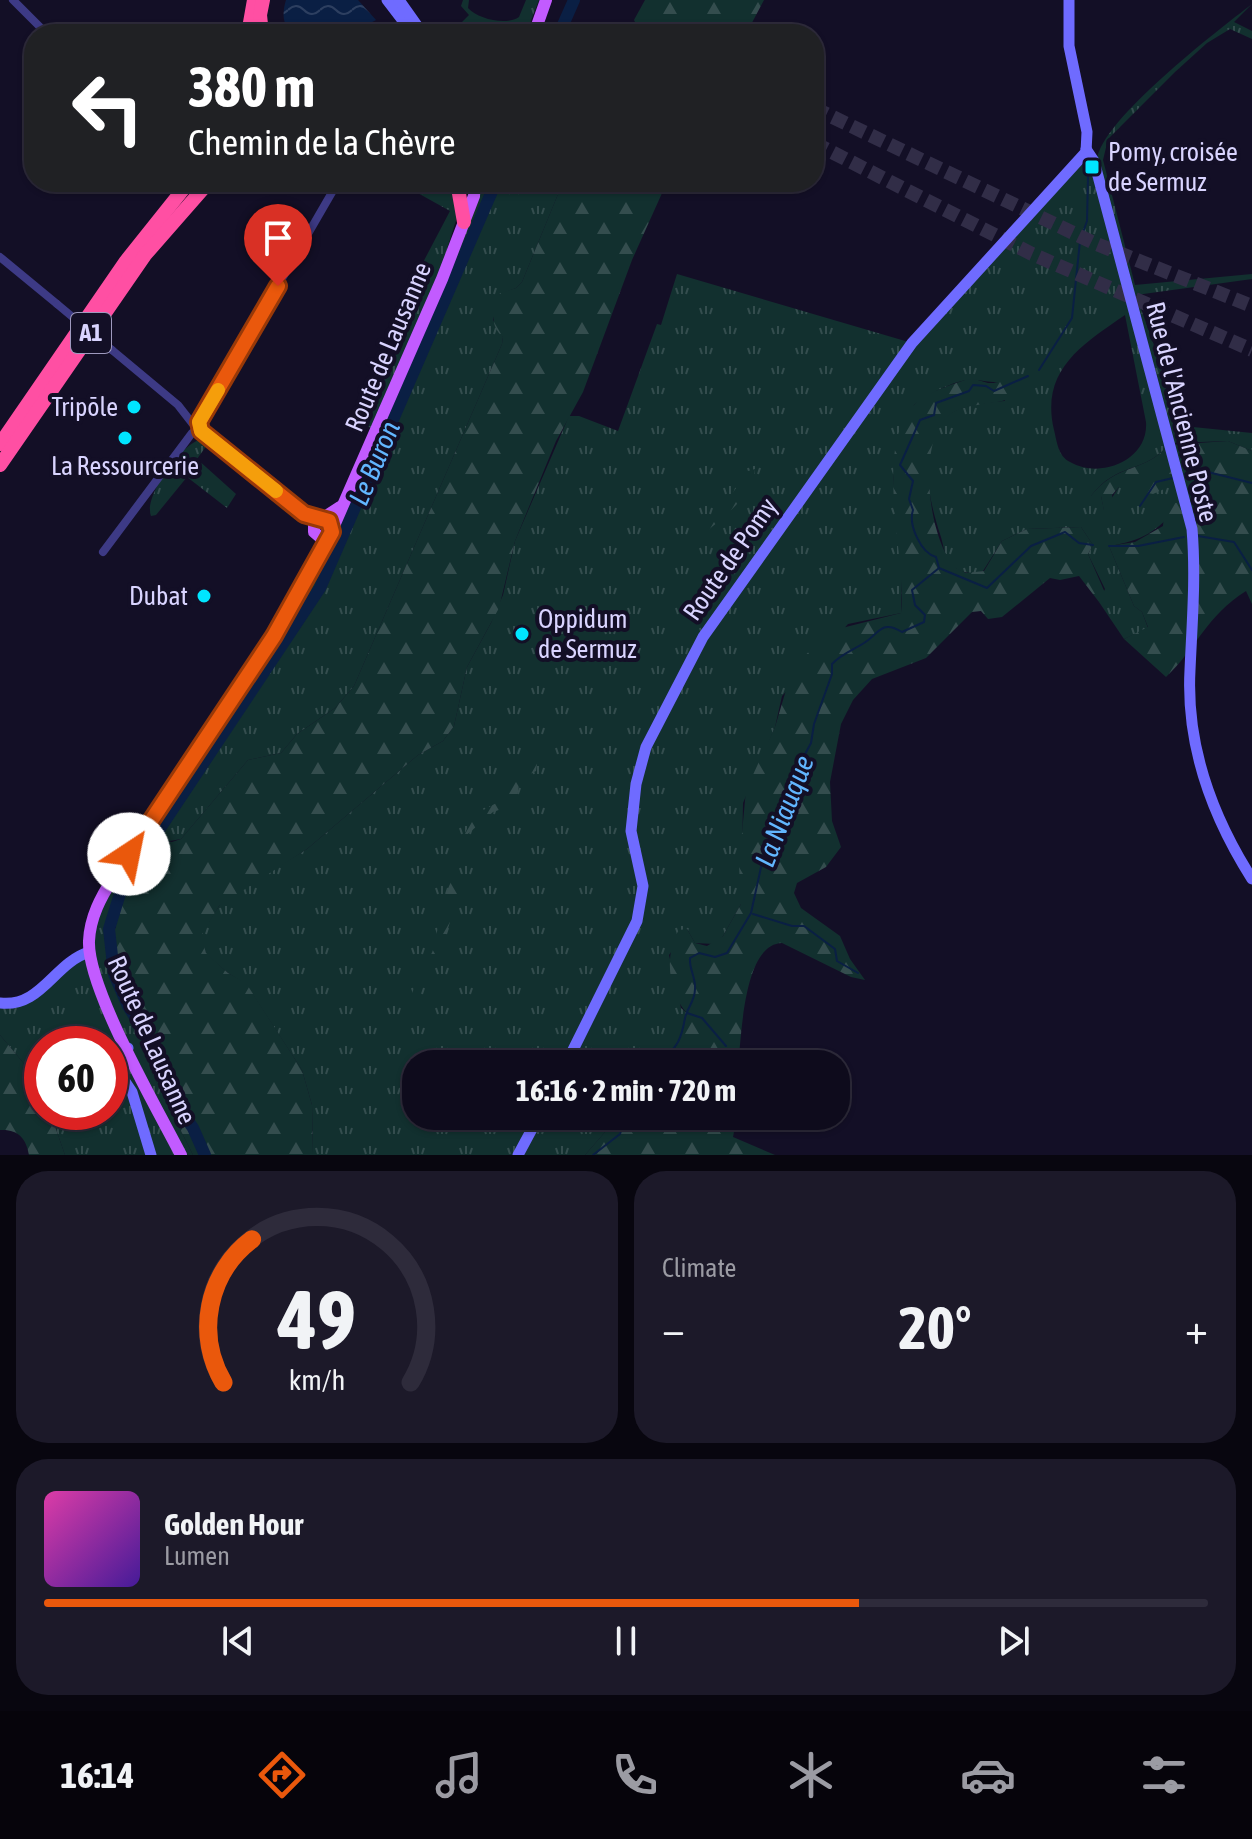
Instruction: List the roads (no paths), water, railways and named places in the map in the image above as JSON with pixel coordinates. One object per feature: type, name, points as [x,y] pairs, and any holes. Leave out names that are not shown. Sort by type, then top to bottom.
[{"type":"highway","points":[[250,24],[254,0]]},
{"type":"highway","points":[[261,24],[263,0]]},
{"type":"highway","name":"A1","points":[[0,444],[126,261],[182,192]]},
{"type":"highway","name":"A1","points":[[0,465],[135,269],[187,204],[201,192]]},
{"type":"highway","points":[[460,192],[466,216]]},
{"type":"highway","points":[[0,437],[22,414]]},
{"type":"main road","points":[[538,24],[546,0]]},
{"type":"main road","name":"Route de Lausanne","points":[[466,192],[466,216]]},
{"type":"main road","name":"Route de Lausanne","points":[[117,1026],[98,986],[89,952],[91,923],[105,890],[266,649],[310,573],[322,528],[344,501],[466,216],[472,192]]},
{"type":"main road","name":"Route de Lausanne","points":[[128,1048],[181,1155]]},
{"type":"street","points":[[13,0],[37,24]]},
{"type":"street","points":[[387,0],[405,24]]},
{"type":"street","points":[[399,0],[416,24]]},
{"type":"street","name":"Rue de l'Ancienne Poste","points":[[1069,0],[1069,46],[1087,132],[1086,149],[1094,161],[1192,529],[1194,601],[1189,671],[1197,753],[1216,811],[1252,879]]},
{"type":"street","name":"Route de Pomy","points":[[573,1050],[637,921],[643,886],[631,831],[636,784],[646,747],[703,637],[912,343],[1086,149]]},
{"type":"street","points":[[103,552],[196,427],[332,192]]},
{"type":"street","points":[[0,257],[178,405],[196,427],[322,528]]},
{"type":"street","points":[[0,1003],[19,1003],[31,997],[71,961],[89,952]]},
{"type":"street","points":[[128,1086],[151,1155]]},
{"type":"street","points":[[518,1155],[531,1130]]},
{"type":"water","points":[[286,0],[358,0],[376,20],[368,24],[286,24]]},
{"type":"waterway","name":"Le Buron","points":[[563,24],[574,0]]},
{"type":"waterway","points":[[1039,370],[1072,318],[1080,241],[1087,221],[1088,177]]},
{"type":"waterway","name":"Le Buron","points":[[205,1155],[193,1128],[170,1095],[149,1039],[128,1006],[114,974],[109,929],[123,884],[320,588],[492,192]]},
{"type":"waterway","points":[[1028,376],[994,391],[986,386],[973,385],[969,391],[936,403],[934,415],[920,420],[900,465],[913,481],[909,499],[914,530],[925,550],[936,557],[939,568],[987,588],[1031,546],[1065,532],[1079,543],[1093,545]]},
{"type":"waterway","points":[[1185,474],[1200,470],[1252,483]]},
{"type":"waterway","points":[[1140,506],[1156,482],[1173,478]]},
{"type":"waterway","points":[[1198,536],[1234,542],[1252,570]]},
{"type":"waterway","points":[[1109,546],[1138,546],[1184,537]]},
{"type":"waterway","name":"La Niauque","points":[[672,1050],[678,1042],[695,993],[690,958],[699,953],[715,957],[727,953],[751,913],[765,849],[782,817],[785,801],[803,773],[804,756],[811,743],[814,724],[832,674],[832,664],[885,627],[902,632],[924,622],[925,615],[915,605],[912,590],[939,568]]},
{"type":"waterway","points":[[753,914],[792,926],[804,926],[835,949],[837,961],[858,973]]},
{"type":"waterway","points":[[687,1013],[702,1018],[726,1046]]},
{"type":"waterway","name":"La Niauque","points":[[593,1155],[621,1130]]},
{"type":"tunnel","points":[[824,113],[1094,243],[1252,306]]},
{"type":"tunnel","points":[[824,148],[1032,254],[1252,350]]},
{"type":"place","name":"Pomy, croisée de Sermuz","points":[[1092,167]]},
{"type":"place","name":"Tripōle","points":[[134,407]]},
{"type":"place","name":"La Ressourcerie","points":[[125,438]]},
{"type":"place","name":"Dubat","points":[[204,596]]},
{"type":"place","name":"Oppidum de Sermuz","points":[[522,634]]}]
